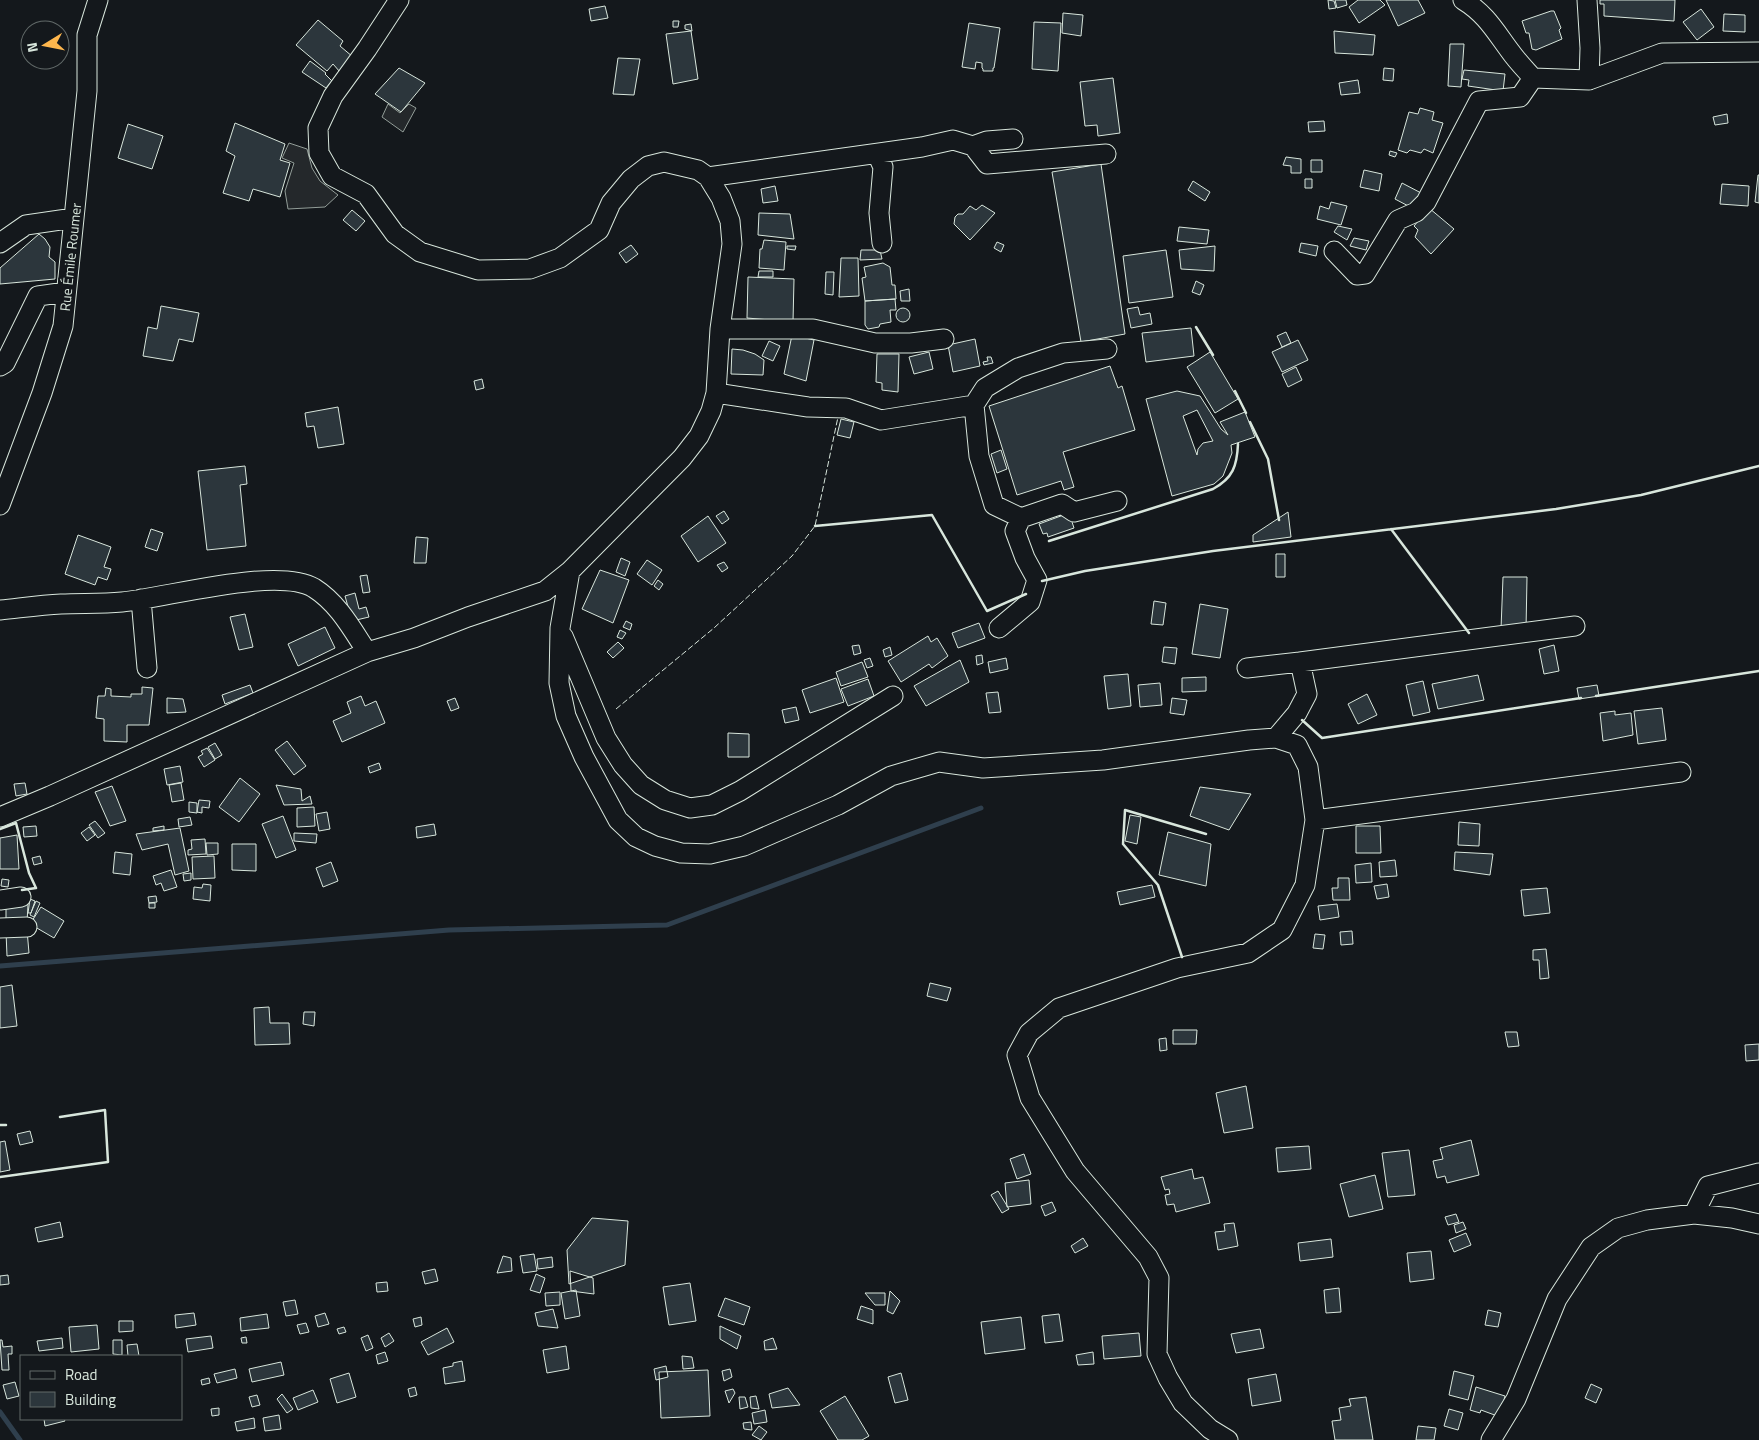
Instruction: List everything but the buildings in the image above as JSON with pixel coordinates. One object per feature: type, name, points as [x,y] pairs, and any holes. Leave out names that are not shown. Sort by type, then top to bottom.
[{"type":"street","name":"Rue Émile Roumer","points":[[0,505],[42,393],[63,326],[87,91],[88,35],[98,0]]},
{"type":"street","points":[[0,817],[68,788],[366,652],[414,638],[468,617],[545,591],[570,570],[682,458],[699,436],[711,411],[716,393],[720,329],[732,244],[730,221],[721,198],[708,177],[698,170],[664,162],[648,166],[631,179],[611,203],[599,230],[560,258],[530,269],[478,270],[420,252],[395,234],[366,194],[332,176],[319,153],[318,128],[333,96],[367,49],[398,0]]},
{"type":"street","points":[[1464,0],[1489,21],[1510,51],[1533,78],[1589,80],[1662,54],[1759,52]]},
{"type":"street","points":[[1587,0],[1590,48],[1589,80]]},
{"type":"street","points":[[1334,250],[1357,275],[1365,274],[1398,220],[1416,212],[1426,202],[1479,101],[1520,97],[1533,78]]},
{"type":"street","points":[[973,146],[987,141],[1013,139]]},
{"type":"street","points":[[708,177],[877,154],[953,140],[973,146],[987,164],[1106,154]]},
{"type":"street","points":[[877,154],[883,167],[879,213],[882,243]]},
{"type":"street","points":[[0,243],[26,225],[74,218]]},
{"type":"street","points":[[0,366],[5,363],[38,296],[66,292]]},
{"type":"street","points":[[720,329],[813,329],[875,344],[911,343],[944,339]]},
{"type":"street","points":[[1107,349],[1064,353],[1018,368],[984,388],[974,405],[979,456],[994,505],[1021,518],[1062,504],[1074,512],[1117,501]]},
{"type":"street","points":[[716,393],[808,407],[846,408],[881,420],[974,405]]},
{"type":"street","points":[[999,628],[1030,602],[1037,580],[1025,558],[1015,531],[1021,518]]},
{"type":"street","points":[[570,570],[560,628],[559,684],[566,716],[584,756],[618,820],[636,837],[655,846],[681,853],[710,854],[744,846],[838,805],[891,776],[939,762],[983,768],[1103,760],[1276,738],[1298,745],[1308,767],[1316,820],[1305,885],[1282,930],[1248,953],[1177,968],[1059,1008],[1028,1033],[1017,1055],[1030,1098],[1075,1172],[1148,1257],[1159,1278],[1157,1354],[1168,1378],[1183,1403],[1210,1429],[1228,1440]]},
{"type":"street","points":[[0,610],[61,604],[124,602],[227,584],[267,581],[292,582],[313,587],[333,604],[350,626],[366,652]]},
{"type":"street","points":[[141,599],[147,668]]},
{"type":"street","points":[[1247,668],[1575,626]]},
{"type":"street","points":[[560,628],[606,738],[623,765],[641,785],[665,800],[690,808],[712,805],[740,791],[893,696]]},
{"type":"street","points":[[1276,738],[1297,713],[1308,694],[1300,662]]},
{"type":"street","points":[[1316,820],[1681,772]]},
{"type":"street","points":[[0,900],[21,897]]},
{"type":"street","points":[[0,928],[27,927]]},
{"type":"street","points":[[1694,1214],[1708,1186],[1759,1173]]},
{"type":"street","points":[[1491,1440],[1516,1399],[1557,1299],[1591,1247],[1618,1228],[1647,1220],[1694,1214],[1732,1218],[1759,1224]]},
{"type":"shaded area","points":[[388,104],[400,113],[409,104],[416,108],[403,132],[382,117]]},
{"type":"shaded area","points":[[289,143],[307,149],[312,168],[320,181],[338,195],[325,207],[288,209],[285,191],[294,163],[282,158]]},
{"type":"waterway","points":[[0,966],[449,930],[667,925],[981,808]]},
{"type":"waterway","points":[[0,1412],[20,1440]]},
{"type":"fence","points":[[616,709],[714,628],[792,556],[815,526],[838,417]]},
{"type":"wall","points":[[1196,327],[1213,355]]},
{"type":"wall","points":[[1235,391],[1246,413]]},
{"type":"wall","points":[[1250,422],[1268,459],[1279,520]]},
{"type":"wall","points":[[1049,541],[1213,489],[1220,485],[1233,471],[1238,444]]},
{"type":"wall","points":[[1042,581],[1085,571],[1213,551],[1556,509],[1641,495],[1759,466]]},
{"type":"wall","points":[[815,526],[932,515],[987,611],[1026,594]]},
{"type":"wall","points":[[1391,529],[1469,633]]},
{"type":"wall","points":[[1596,696],[1759,671]]},
{"type":"wall","points":[[1302,720],[1322,738],[1581,698]]},
{"type":"wall","points":[[1182,957],[1158,885],[1123,844],[1125,810],[1206,834]]},
{"type":"wall","points":[[0,829],[16,823],[29,873],[36,888],[22,890]]},
{"type":"wall","points":[[0,1177],[108,1162],[105,1110],[60,1117]]},
{"type":"wall","points":[[0,1125],[6,1125]]}]
